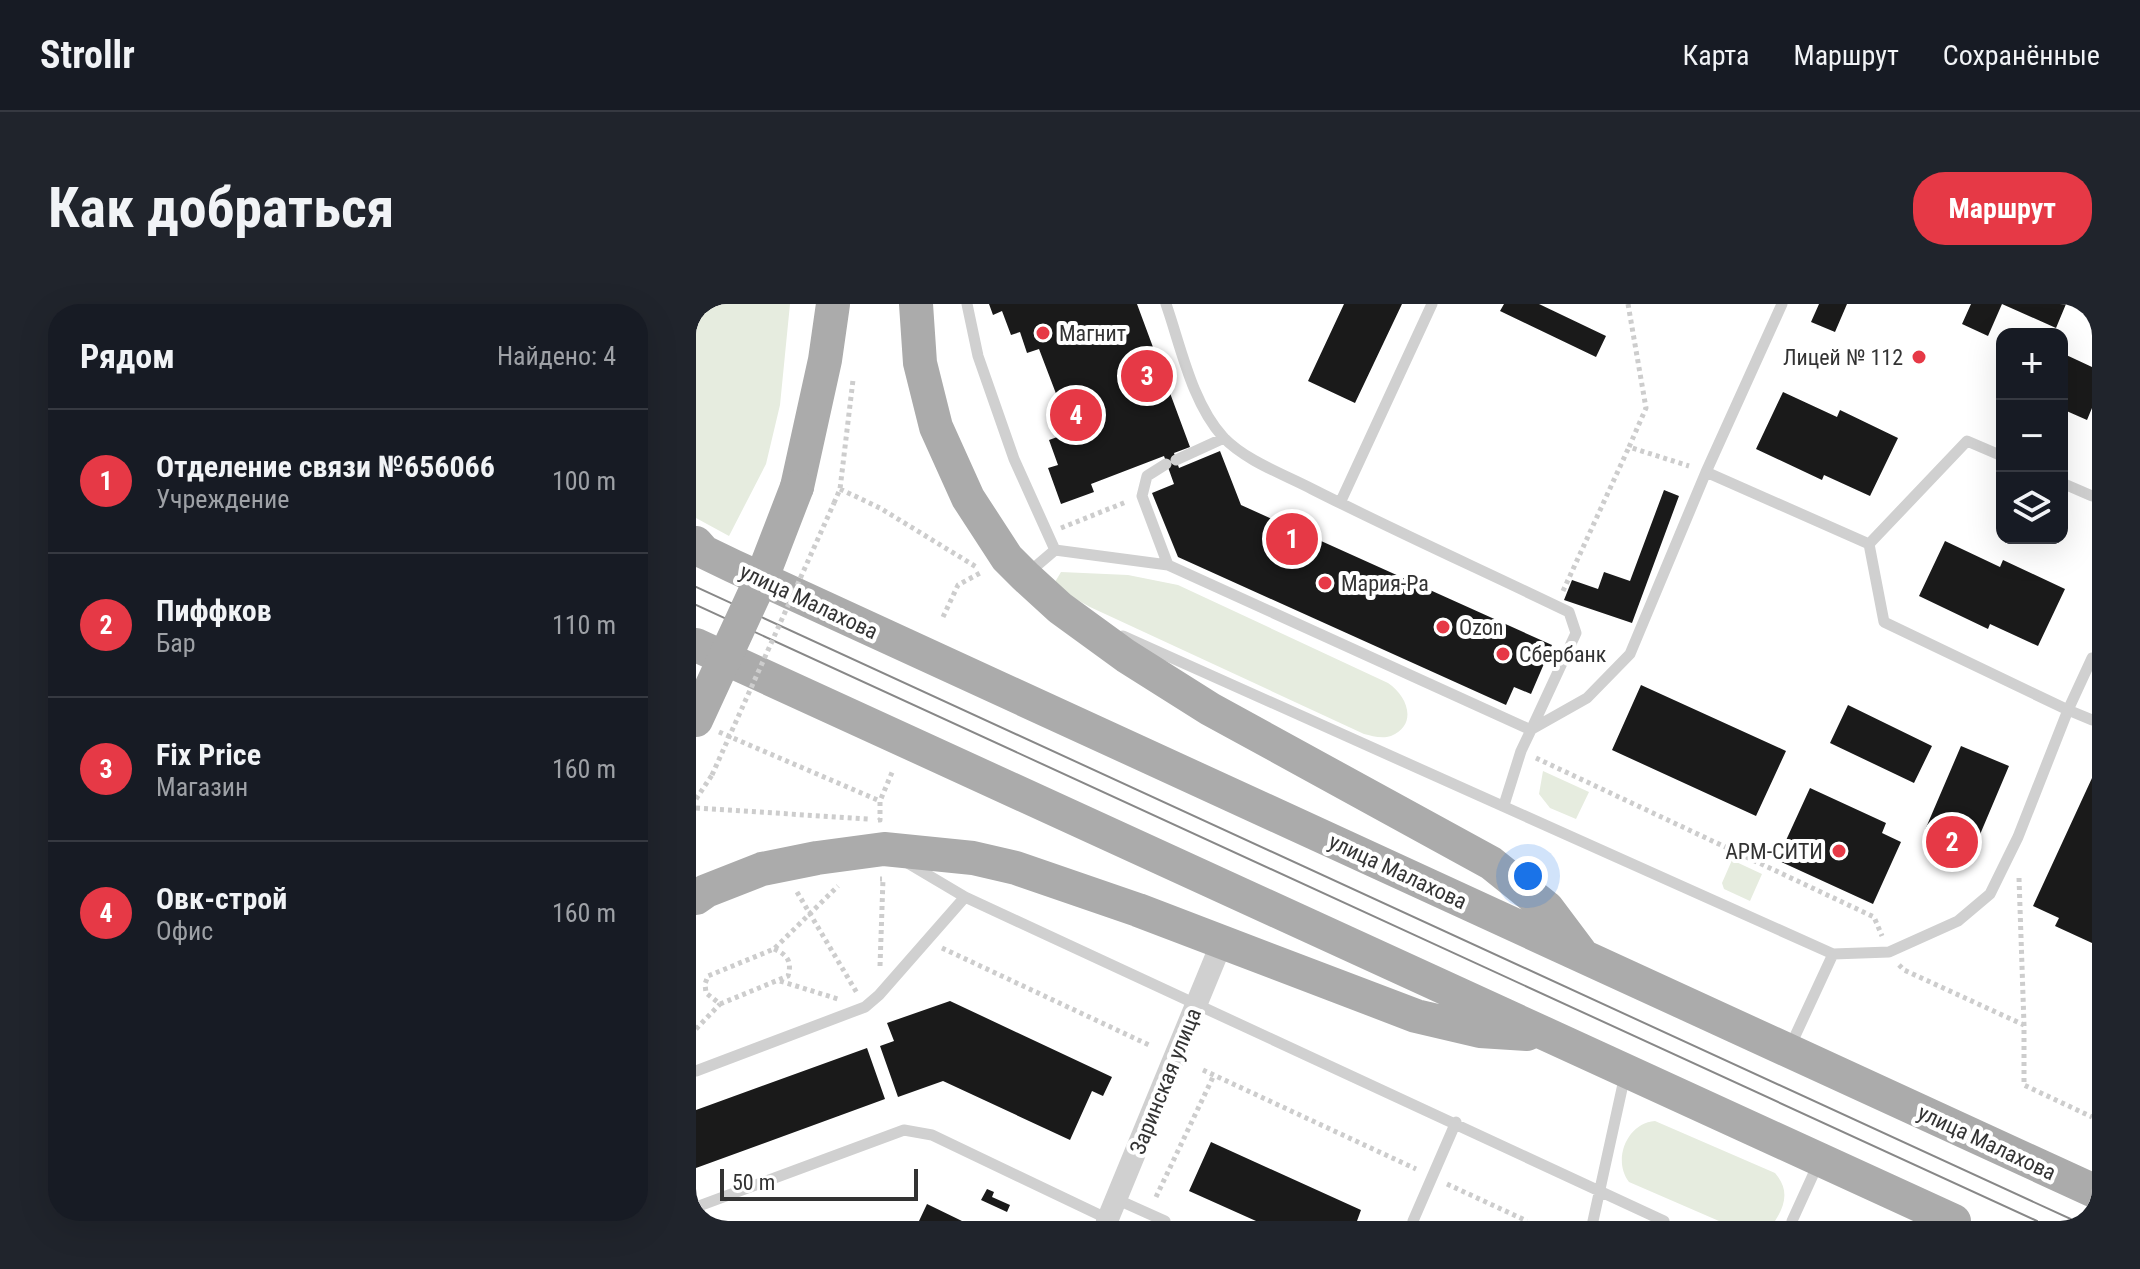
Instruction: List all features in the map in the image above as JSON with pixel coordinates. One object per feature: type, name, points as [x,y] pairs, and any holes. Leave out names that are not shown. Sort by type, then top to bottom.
[{"type":"main road","points":[[703,724],[797,487],[825,360],[833,304]]},
{"type":"main road","points":[[916,304],[920,363],[936,427],[968,498],[1007,558],[1025,576],[1060,608],[1126,656],[1210,709],[1491,863],[1547,908],[1583,955]]},
{"type":"main road","name":"улица Малахова","points":[[700,547],[2092,1190]]},
{"type":"main road","points":[[696,645],[1954,1221]]},
{"type":"main road","points":[[696,898],[762,869],[817,858],[877,864],[973,858],[1016,868],[1416,1016],[1480,1031],[1548,1035]]},
{"type":"street","name":"Заринская улица","points":[[1110,1213],[1222,942]]},
{"type":"lane","points":[[967,304],[978,356],[1014,459],[1055,550]]},
{"type":"lane","points":[[1166,304],[1194,386],[1224,438],[1254,460],[1569,612],[1576,633],[1521,751],[1504,805]]},
{"type":"lane","points":[[1340,503],[1432,304]]},
{"type":"lane","points":[[1531,730],[1587,698],[1630,654],[1706,472],[1782,304]]},
{"type":"lane","points":[[1168,565],[1142,496],[1147,476],[1224,438]]},
{"type":"lane","points":[[1869,544],[1967,441],[1996,453]]},
{"type":"lane","points":[[1706,472],[1869,544]]},
{"type":"lane","points":[[2068,486],[2092,496]]},
{"type":"lane","points":[[1869,544],[1884,622],[2092,720]]},
{"type":"lane","points":[[1025,576],[1055,550],[1168,565],[1531,730]]},
{"type":"lane","points":[[1060,608],[1833,954],[1889,952],[1958,921],[1990,894],[2018,837],[2092,658]]},
{"type":"lane","points":[[877,864],[965,897],[1664,1221]]},
{"type":"lane","points":[[696,1071],[865,1007],[965,897]]},
{"type":"lane","points":[[1789,1050],[1833,954]]},
{"type":"lane","points":[[1593,1221],[1626,1070]]},
{"type":"lane","points":[[1413,1221],[1456,1122]]},
{"type":"lane","points":[[696,1207],[904,1130],[932,1135],[1110,1213],[1148,1213],[1165,1221]]},
{"type":"lane","points":[[1792,1221],[1820,1159]]},
{"type":"path","points":[[1556,606],[1646,408],[1628,304]]},
{"type":"path","points":[[696,799],[712,775],[840,489],[855,370]]},
{"type":"path","points":[[1629,447],[1706,472]]},
{"type":"path","points":[[840,489],[880,508],[983,571]]},
{"type":"path","points":[[943,617],[958,585]]},
{"type":"path","points":[[703,724],[880,801]]},
{"type":"path","points":[[1521,751],[1874,917],[1889,952],[1904,970],[2024,1025]]},
{"type":"path","points":[[696,808],[880,820],[880,801],[893,770]]},
{"type":"path","points":[[2018,837],[2024,1085],[2092,1117]]},
{"type":"path","points":[[877,864],[883,879],[879,995]]},
{"type":"path","points":[[720,1004],[706,993],[708,976],[774,949],[847,877]]},
{"type":"path","points":[[792,884],[865,1007]]},
{"type":"path","points":[[927,941],[1149,1045]]},
{"type":"path","points":[[696,1029],[720,1004],[788,976],[791,966],[788,958],[774,949]]},
{"type":"path","points":[[780,981],[865,1007]]},
{"type":"path","points":[[1203,1070],[1527,1221]]},
{"type":"path","points":[[1148,1213],[1214,1075]]},
{"type":"shaded area","points":[[696,304],[790,304],[780,405],[766,464],[729,536],[696,518]]},
{"type":"shaded area","points":[[1061,572],[1128,575],[1178,585],[1388,683],[1405,703],[1405,725],[1388,737],[1364,734],[1090,607],[1065,593],[1055,582]]},
{"type":"shaded area","points":[[1543,771],[1589,792],[1576,819],[1550,808],[1539,794]]},
{"type":"shaded area","points":[[1732,860],[1762,874],[1750,901],[1724,889],[1722,883]]},
{"type":"shaded area","points":[[1655,1121],[1775,1173],[1784,1197],[1775,1221],[1719,1221],[1629,1182],[1622,1163],[1625,1144],[1637,1128]]},
{"type":"building","points":[[989,304],[1137,304],[1190,447],[1174,453],[1179,468],[1220,451],[1241,505],[1552,645],[1531,694],[1514,687],[1506,705],[1178,557],[1152,493],[1174,484],[1164,456],[1091,484],[1094,492],[1061,504],[1048,468],[1058,465],[1049,440],[1060,436],[1053,415],[1063,412],[1039,349],[1027,353],[1020,332],[1011,335],[1002,311],[993,315]]},
{"type":"building","points":[[1344,304],[1402,304],[1355,403],[1308,381]]},
{"type":"building","points":[[1504,304],[1539,304],[1606,336],[1596,357],[1500,311]]},
{"type":"building","points":[[1819,304],[1847,304],[1835,332],[1811,322]]},
{"type":"building","points":[[1971,304],[2002,304],[1988,336],[1962,324]]},
{"type":"building","points":[[2002,304],[2066,304],[2056,328]]},
{"type":"building","points":[[2068,356],[2092,367],[2092,408],[2087,420],[2068,412]]},
{"type":"building","points":[[1783,392],[1837,417],[1840,410],[1898,438],[1870,496],[1824,475],[1822,480],[1756,449]]},
{"type":"building","points":[[1664,490],[1679,496],[1632,623],[1564,600],[1572,580],[1598,589],[1604,572],[1630,581]]},
{"type":"building","points":[[1945,541],[2000,567],[2003,560],[2065,589],[2038,646],[1990,624],[1988,629],[1919,596]]},
{"type":"building","points":[[1641,685],[1786,751],[1756,816],[1612,750]]},
{"type":"building","points":[[1848,705],[1932,746],[1914,783],[1830,743]]},
{"type":"building","points":[[1961,746],[2009,766],[1973,851],[1925,830]]},
{"type":"building","points":[[2092,778],[2092,943],[2055,926],[2059,918],[2033,906]]},
{"type":"building","name":"АРМ-СИТИ","points":[[1810,788],[1886,823],[1882,833],[1901,842],[1873,904],[1777,860]]},
{"type":"building","points":[[950,1001],[1112,1077],[1103,1096],[1092,1091],[1070,1140],[943,1081],[898,1097],[880,1046],[894,1041],[887,1023]]},
{"type":"building","points":[[867,1048],[885,1099],[696,1168],[696,1110]]},
{"type":"building","points":[[1211,1142],[1361,1210],[1357,1221],[1256,1221],[1189,1191]]},
{"type":"building","points":[[987,1189],[994,1192],[992,1197],[1010,1205],[1007,1212],[981,1200]]},
{"type":"building","points":[[927,1204],[962,1221],[919,1221]]},
{"type":"tram line","points":[[696,587],[2075,1221]]},
{"type":"tram line","points":[[696,605],[2037,1221]]},
{"type":"place","name":"Магнит","points":[[1043,333]]},
{"type":"place","name":"Лицей № 112","points":[[1919,357]]},
{"type":"place","name":"Fix Price","points":[[1147,376]]},
{"type":"place","name":"Овк-строй","points":[[1076,415]]},
{"type":"place","name":"Отделение связи №656066","points":[[1292,539]]},
{"type":"place","name":"Мария-Ра","points":[[1325,583]]},
{"type":"place","name":"Ozon","points":[[1443,627]]},
{"type":"place","name":"Сбербанк","points":[[1503,654]]},
{"type":"place","name":"Пиффков","points":[[1952,842]]},
{"type":"place","name":"АРМ-СИТИ","points":[[1839,851]]}]
